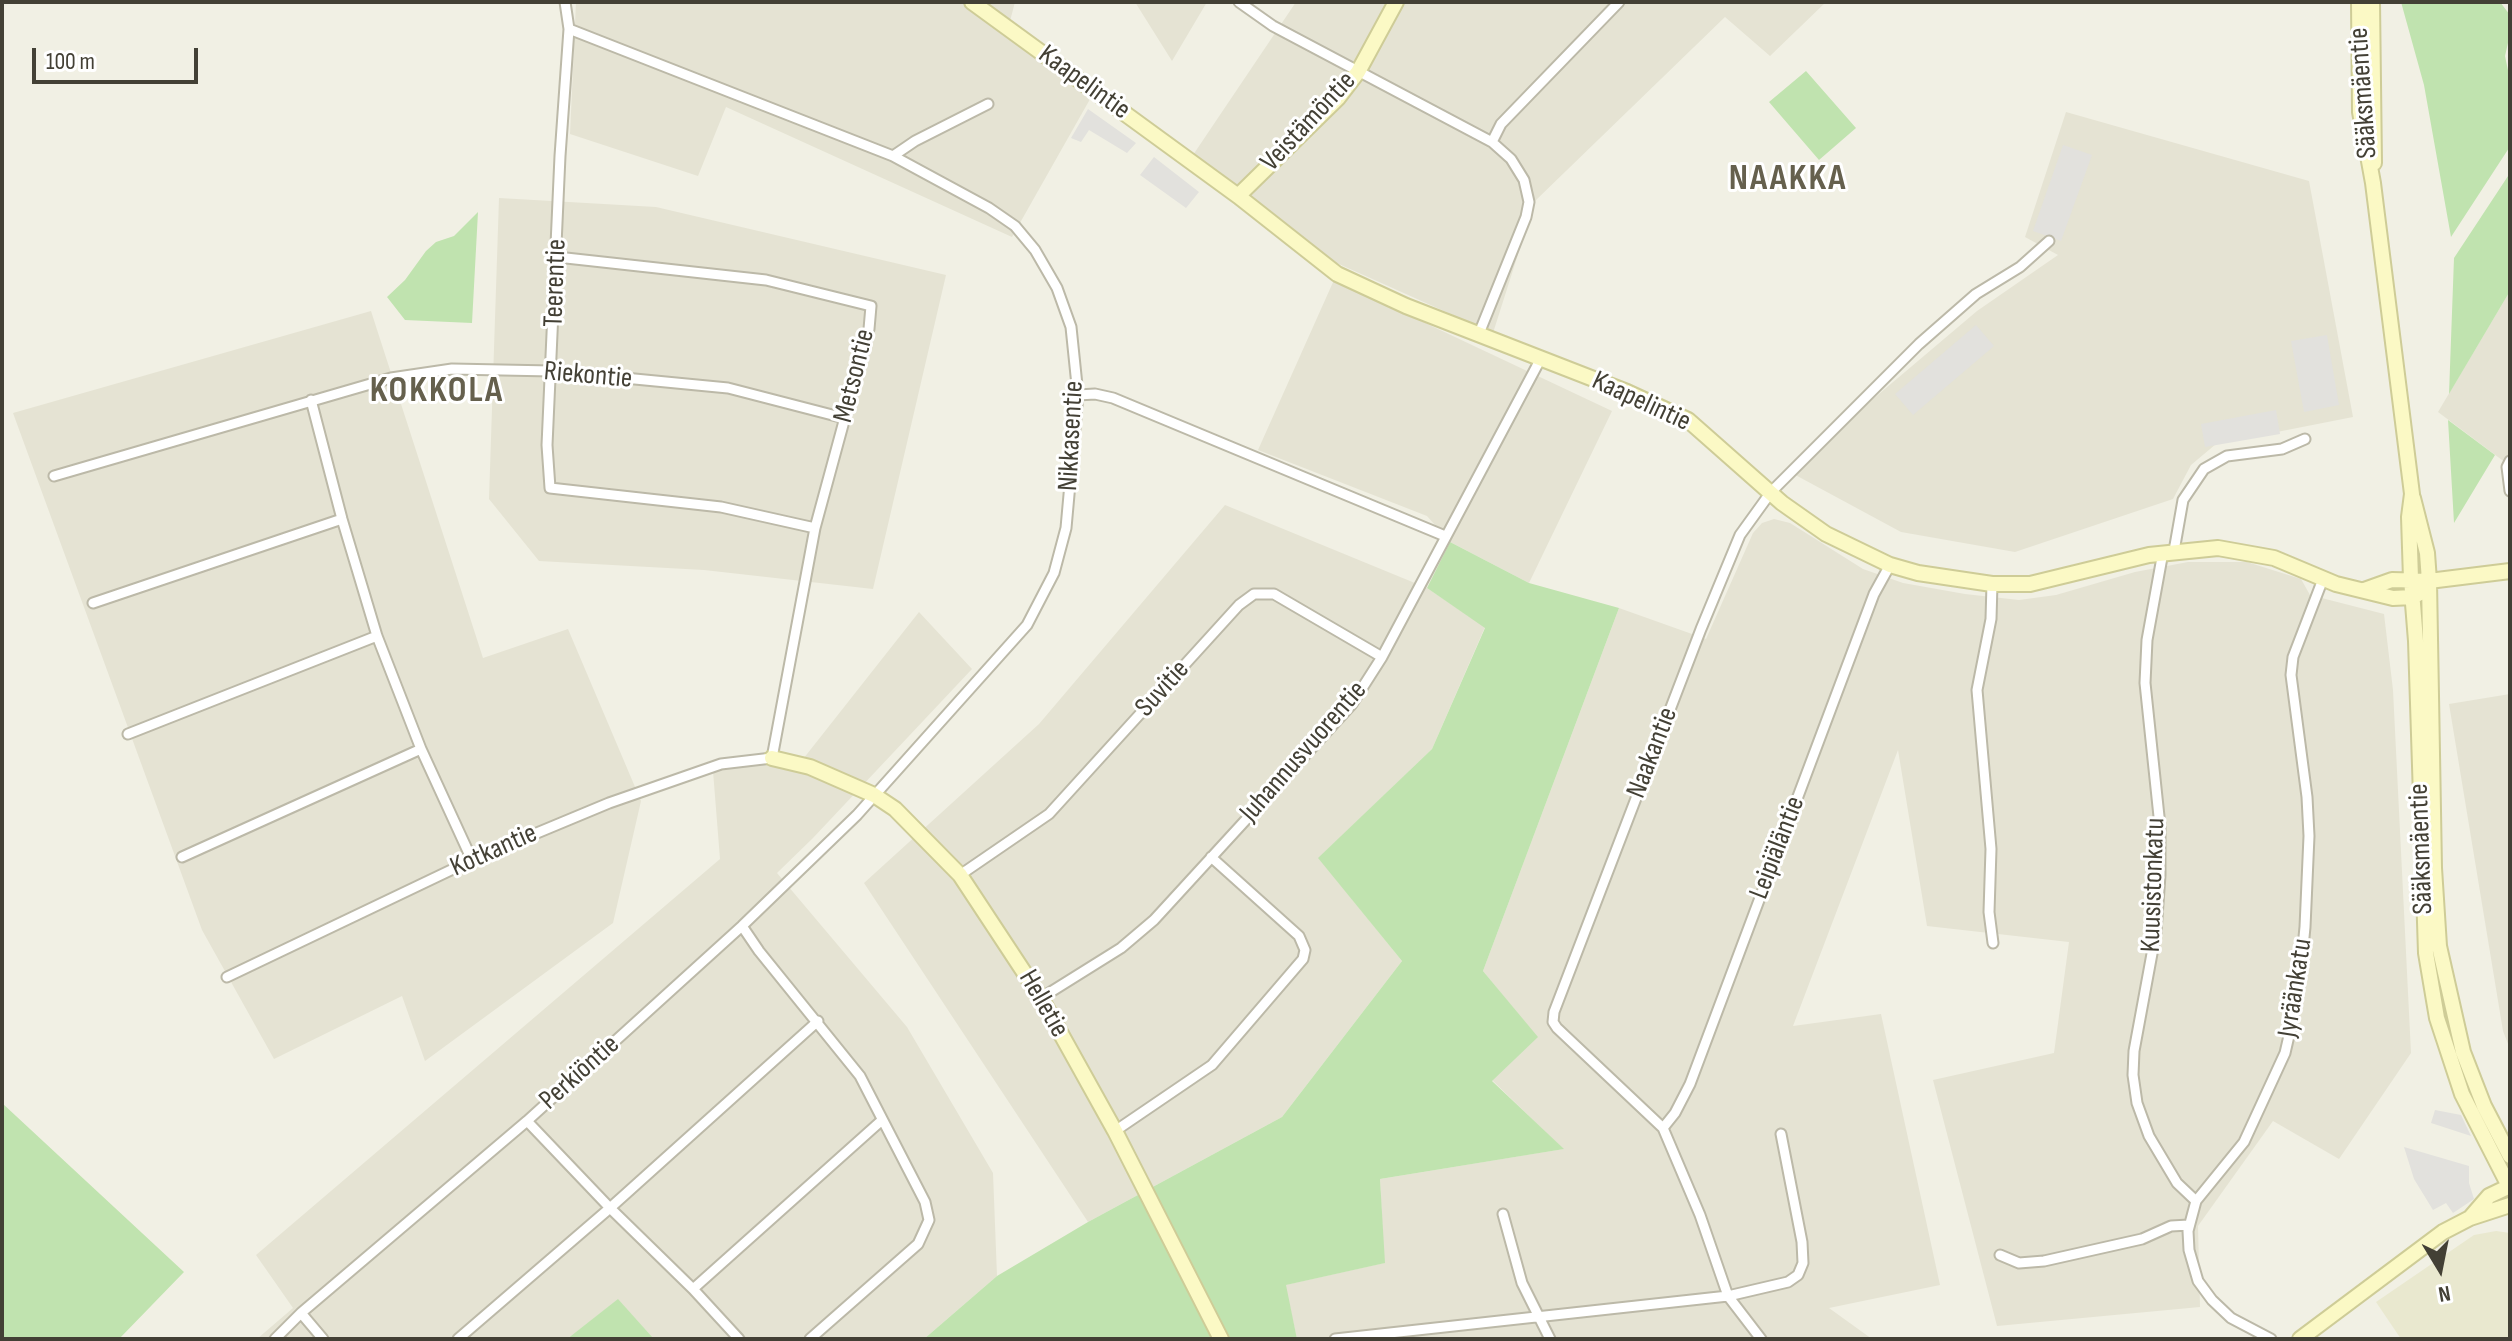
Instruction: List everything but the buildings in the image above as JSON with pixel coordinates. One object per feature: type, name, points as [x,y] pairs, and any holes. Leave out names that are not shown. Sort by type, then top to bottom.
[{"type":"street","name":"Teerentie","points":[[565,2],[569,29],[547,445],[550,488],[721,507],[815,528]]},
{"type":"street","name":"Kaapelintie","points":[[972,2],[1238,196],[1302,249],[1348,281],[1478,336],[1627,392],[1688,420],[1771,492],[1826,534],[1890,565],[1918,573],[1992,584],[2030,584],[2168,552],[2218,548],[2274,558],[2323,579],[2393,598],[2413,597]]},
{"type":"street","points":[[1239,2],[1273,26],[1492,142],[1511,159],[1524,180],[1529,202],[1478,336]]},
{"type":"street","name":"Veistämöntie","points":[[1238,196],[1338,98],[1358,72],[1396,2]]},
{"type":"street","name":"Sääksmäentie","points":[[2359,2],[2360,112],[2373,183],[2412,494],[2427,553],[2434,868],[2439,946],[2463,1052],[2484,1106],[2510,1156]]},
{"type":"street","name":"Sääksmäentie","points":[[2372,2],[2373,183]]},
{"type":"street","points":[[1492,142],[1501,124],[1613,3]]},
{"type":"street","name":"Nikkasentie","points":[[569,29],[893,156],[989,208],[1015,226],[1035,250],[1057,288],[1071,327],[1078,395],[1066,528],[1054,573],[1027,625],[1006,651],[874,795]]},
{"type":"street","points":[[893,156],[915,141],[988,104]]},
{"type":"street","name":"Naakantie","points":[[1663,1128],[1553,1022],[1557,1003],[1740,535],[1771,492],[1919,344],[1976,294],[2020,267],[2049,241]]},
{"type":"street","name":"Metsontie","points":[[557,257],[766,280],[871,306],[869,329],[815,528],[772,758]]},
{"type":"street","name":"Juhannusvuorentie","points":[[1041,998],[1121,948],[1154,920],[1352,704],[1382,657],[1540,360]]},
{"type":"street","name":"Riekontie","points":[[54,476],[391,378],[452,369],[552,371],[728,388],[844,418]]},
{"type":"street","points":[[1078,395],[1095,394],[1113,398],[1445,536]]},
{"type":"street","points":[[311,400],[377,636],[421,749],[472,860]]},
{"type":"street","name":"Kuusistonkatu","points":[[2196,1201],[2177,1183],[2149,1136],[2137,1103],[2133,1075],[2134,1051],[2156,932],[2160,875],[2160,826],[2145,683],[2147,640],[2183,500],[2204,469],[2227,456],[2282,449],[2305,439]]},
{"type":"street","points":[[2508,464],[2510,491]]},
{"type":"street","name":"Sääksmäentie","points":[[2412,494],[2409,517],[2416,641],[2423,914],[2431,988],[2446,1049],[2462,1094],[2510,1186]]},
{"type":"street","points":[[93,603],[342,519]]},
{"type":"street","name":"Leipiäläntie","points":[[1663,1128],[1690,1084],[1874,594],[1890,565]]},
{"type":"street","points":[[2363,590],[2392,580],[2429,581],[2510,571]]},
{"type":"street","name":"Jyräänkatu","points":[[2271,1339],[2231,1318],[2198,1281],[2189,1250],[2189,1225],[2196,1201],[2244,1142],[2285,1053],[2291,1027],[2302,966],[2309,836],[2291,675],[2293,657],[2323,579]]},
{"type":"street","points":[[2413,597],[2422,592],[2429,581]]},
{"type":"street","points":[[1992,584],[1991,619],[1977,690],[1991,849],[1989,912],[1993,943]]},
{"type":"street","name":"Suvitie","points":[[960,875],[1049,814],[1239,605],[1254,594],[1274,594],[1382,657]]},
{"type":"street","points":[[128,734],[377,636]]},
{"type":"street","points":[[182,857],[421,749]]},
{"type":"street","name":"Helletie","points":[[772,758],[822,771],[874,795],[895,809],[960,875],[1041,998],[1115,1131],[1221,1339]]},
{"type":"street","name":"Kotkantie","points":[[227,977],[472,860],[609,803],[697,771],[743,759],[772,758]]},
{"type":"street","name":"Perkiöntie","points":[[275,1339],[301,1313],[527,1121],[742,926],[874,795]]},
{"type":"street","points":[[1115,1131],[1212,1065],[1303,959],[1305,950],[1299,936],[1211,857]]},
{"type":"street","points":[[742,926],[860,1076],[925,1202],[929,1220],[918,1244],[810,1339]]},
{"type":"street","points":[[458,1339],[610,1208],[818,1021]]},
{"type":"street","points":[[527,1121],[739,1339]]},
{"type":"street","points":[[693,1289],[881,1121]]},
{"type":"street","points":[[1663,1128],[1700,1215],[1728,1296],[1761,1339]]},
{"type":"street","points":[[1335,1339],[1728,1296],[1788,1282],[1798,1275],[1803,1263],[1802,1242],[1781,1134]]},
{"type":"street","points":[[2470,1218],[2489,1196],[2510,1186]]},
{"type":"street","points":[[2300,1339],[2433,1239],[2470,1218],[2510,1205]]},
{"type":"street","points":[[1503,1214],[1522,1283],[1550,1339]]},
{"type":"street","points":[[2000,1255],[2019,1263],[2044,1261],[2142,1239],[2171,1226],[2189,1225]]},
{"type":"street","points":[[301,1313],[323,1339]]},
{"type":"shaded area","points":[[576,2],[1015,2],[1009,25],[1098,85],[1012,237],[726,107],[698,176],[570,134]]},
{"type":"shaded area","points":[[1135,2],[1207,2],[1172,61]]},
{"type":"shaded area","points":[[1296,2],[1826,2],[1770,56],[1725,17],[1535,201],[1493,333],[1330,260],[1193,155]]},
{"type":"shaded area","points":[[1088,109],[1136,143],[1127,153],[1089,130],[1081,142],[1071,138]]},
{"type":"shaded area","points":[[2066,112],[2309,181],[2353,417],[2216,444],[2191,465],[2173,499],[2015,552],[1901,532],[1788,471],[1977,311],[2058,255],[2025,237]]},
{"type":"shaded area","points":[[2063,145],[2092,155],[2061,241],[2033,231]]},
{"type":"shaded area","points":[[1154,157],[1199,192],[1186,208],[1140,175]]},
{"type":"shaded area","points":[[499,198],[656,207],[946,275],[873,589],[704,570],[539,561],[489,499]]},
{"type":"shaded area","points":[[1334,280],[1612,411],[1529,583],[1450,542],[1427,516],[1258,450]]},
{"type":"shaded area","points":[[2510,291],[2510,466],[2438,412]]},
{"type":"shaded area","points":[[371,311],[483,658],[568,629],[641,801],[613,923],[425,1061],[402,996],[274,1059],[202,930],[13,413]]},
{"type":"shaded area","points":[[1976,325],[1994,346],[1913,415],[1895,394]]},
{"type":"shaded area","points":[[2327,335],[2339,405],[2304,412],[2291,341]]},
{"type":"shaded area","points":[[2276,410],[2280,434],[2205,447],[2201,424]]},
{"type":"shaded area","points":[[1225,505],[1427,588],[1485,627],[1432,749],[1319,858],[1402,961],[1282,1117],[1088,1222],[864,883],[1039,724]]},
{"type":"shaded area","points":[[1774,519],[1790,523],[1863,569],[1903,583],[1965,594],[2019,600],[2056,595],[2135,572],[2188,562],[2247,562],[2301,579],[2310,595],[2384,614],[2393,690],[2411,1053],[2339,1159],[2273,1121],[2198,1226],[2200,1307],[1997,1326],[1933,1080],[2054,1053],[2069,942],[1927,926],[1898,750],[1793,1026],[1881,1014],[1940,1285],[1829,1308],[1872,1339],[1297,1339],[1285,1285],[1384,1263],[1380,1179],[1563,1149],[1492,1080],[1537,1037],[1483,971],[1619,608],[1706,639],[1753,533],[1762,523]]},
{"type":"shaded area","points":[[919,612],[972,669],[777,873],[907,1027],[993,1173],[997,1276],[924,1339],[654,1339],[618,1300],[567,1339],[257,1339],[293,1308],[256,1255],[720,859],[713,771],[771,763],[796,768]]},
{"type":"shaded area","points":[[2510,694],[2510,1049],[2503,1031],[2449,704]]},
{"type":"shaded area","points":[[2435,1110],[2461,1115],[2471,1136],[2431,1123]]},
{"type":"shaded area","points":[[2404,1147],[2469,1166],[2469,1183],[2474,1199],[2453,1213],[2446,1203],[2433,1210],[2414,1179]]},
{"type":"shaded area","points":[[2496,1231],[2510,1233],[2510,1339],[2401,1339],[2376,1302],[2474,1235]]},
{"type":"green space","points":[[2401,2],[2500,2],[2510,15],[2505,56],[2510,80],[2509,148],[2451,237],[2424,85]]},
{"type":"green space","points":[[1806,71],[1856,128],[1819,160],[1769,102]]},
{"type":"green space","points":[[2510,173],[2510,291],[2449,394],[2454,258]]},
{"type":"green space","points":[[478,212],[472,323],[405,320],[387,297],[405,280],[426,251],[436,242],[454,236]]},
{"type":"green space","points":[[2448,420],[2495,455],[2454,523]]},
{"type":"green space","points":[[1450,542],[1529,583],[1619,608],[1483,971],[1538,1037],[1492,1081],[1564,1149],[1380,1179],[1385,1263],[1286,1285],[1297,1339],[924,1339],[997,1276],[1088,1222],[1282,1117],[1402,961],[1318,858],[1432,749],[1485,628],[1427,588]]},
{"type":"green space","points":[[2,1103],[184,1272],[119,1339],[2,1339]]},
{"type":"green space","points":[[618,1299],[654,1339],[567,1339]]},
{"type":"district","name":"NAAKKA","points":[[1788,180]]},
{"type":"district","name":"KOKKOLA","points":[[437,392]]}]
